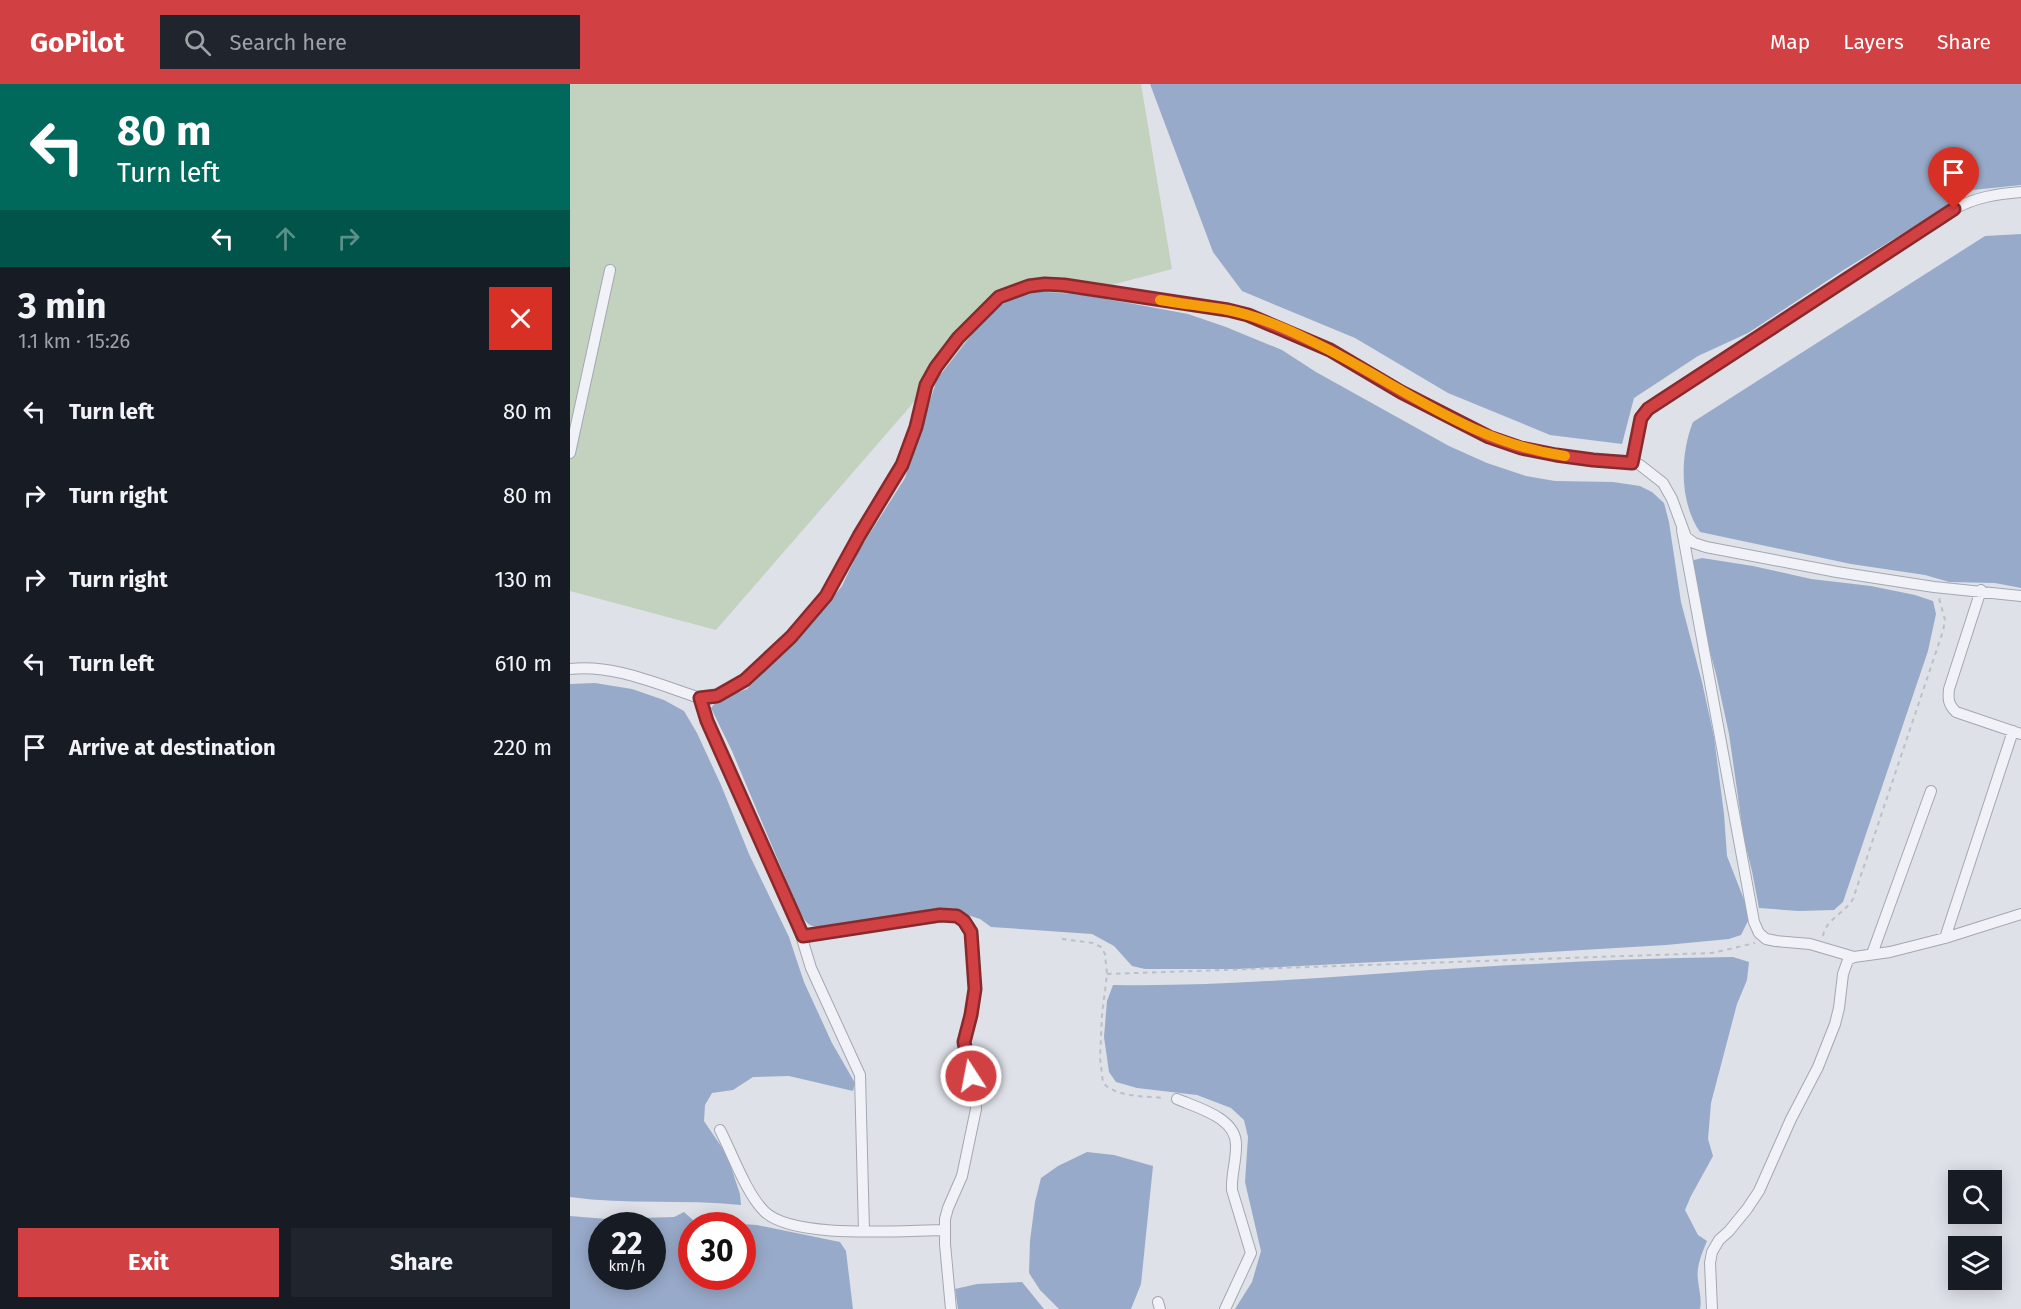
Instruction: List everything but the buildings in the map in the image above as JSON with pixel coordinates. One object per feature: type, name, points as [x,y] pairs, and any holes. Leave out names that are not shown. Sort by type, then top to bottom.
[{"type":"street","points":[[1632,463],[1641,418],[1659,400],[1954,209],[1969,201],[1987,196],[2021,192]]},
{"type":"street","points":[[570,453],[610,270]]},
{"type":"street","points":[[570,669],[597,669],[627,675],[700,698],[717,696],[745,680],[791,637],[826,596],[902,465],[916,427],[926,385],[936,367],[958,338],[999,297],[1029,286],[1064,285],[1228,310],[1248,315],[1330,350],[1401,392],[1489,437],[1521,448],[1556,455],[1632,463],[1652,472],[1663,483],[1672,498],[1682,529],[1754,922],[1759,933],[1766,939],[1821,946],[1854,957]]},
{"type":"street","points":[[1682,529],[1686,537],[1706,547],[1819,569],[1934,587],[2021,596]]},
{"type":"street","points":[[1945,938],[2017,733],[1956,712],[1948,700],[1949,689],[1980,591]]},
{"type":"street","points":[[700,698],[707,721],[803,936],[811,968],[860,1074],[864,1231]]},
{"type":"street","points":[[1872,954],[1931,791]]},
{"type":"street","points":[[1712,1309],[1710,1263],[1712,1252],[1759,1191],[1791,1119],[1818,1067],[1839,1008],[1845,966],[1848,960],[1945,938],[2021,914]]},
{"type":"street","points":[[803,936],[949,915],[957,916],[964,921],[971,932],[975,989],[964,1042],[976,1109],[962,1176],[948,1208],[945,1230],[951,1309]]},
{"type":"street","points":[[1177,1099],[1211,1113],[1226,1123],[1234,1134],[1237,1145],[1232,1190],[1251,1253],[1225,1309]]},
{"type":"street","points":[[720,1130],[756,1203],[766,1214],[778,1221],[811,1229],[945,1230]]},
{"type":"path","points":[[1821,946],[1826,926],[1848,907],[1853,899],[1942,631],[1945,620],[1943,607],[1934,587]]},
{"type":"path","points":[[1062,939],[1093,943],[1101,947],[1107,964],[1101,1026],[1100,1058],[1103,1083],[1111,1091],[1120,1093],[1177,1099]]},
{"type":"path","points":[[1107,974],[1712,953],[1748,946],[1766,939]]},
{"type":"green space","points":[[570,84],[1141,84],[1172,269],[987,318],[716,630],[570,591]]},
{"type":"water","points":[[1150,84],[2021,84],[2021,185],[1973,190],[1842,271],[1748,333],[1698,356],[1634,398],[1622,444],[1550,435],[1448,393],[1355,338],[1242,291],[1213,252]]},
{"type":"water","points":[[2021,234],[2021,588],[1995,583],[1949,582],[1925,575],[1851,564],[1700,532],[1688,507],[1684,478],[1686,448],[1693,422],[1985,236]]},
{"type":"water","points":[[1034,291],[1084,295],[1188,314],[1282,350],[1316,372],[1449,446],[1487,463],[1526,476],[1555,481],[1613,482],[1640,486],[1652,492],[1664,503],[1669,522],[1681,602],[1714,737],[1727,856],[1745,902],[1749,919],[1741,935],[1729,939],[1666,945],[1417,960],[1238,969],[1145,969],[1132,966],[1114,946],[1092,934],[991,927],[980,919],[958,912],[943,910],[905,914],[821,927],[807,923],[799,910],[732,751],[711,708],[718,700],[747,689],[812,623],[842,586],[858,552],[905,478],[937,379],[973,333],[998,307],[1015,297]]},
{"type":"water","points":[[1702,558],[1811,579],[1871,586],[1933,601],[1936,614],[1928,651],[1843,902],[1834,910],[1798,911],[1759,908],[1744,839],[1729,734],[1716,674],[1690,578],[1690,564]]},
{"type":"water","points":[[595,683],[632,689],[664,700],[684,711],[697,733],[749,854],[789,937],[804,982],[832,1043],[855,1083],[853,1091],[789,1076],[753,1077],[733,1090],[712,1093],[705,1105],[704,1121],[727,1155],[740,1194],[741,1205],[613,1201],[570,1197],[570,684]]},
{"type":"water","points":[[1733,957],[1749,962],[1747,980],[1737,1004],[1711,1103],[1708,1139],[1713,1156],[1685,1210],[1698,1235],[1707,1241],[1698,1270],[1700,1309],[1235,1309],[1252,1282],[1261,1251],[1245,1182],[1248,1137],[1244,1120],[1231,1108],[1197,1095],[1137,1088],[1116,1082],[1109,1072],[1104,1037],[1107,1001],[1113,985],[1250,982],[1543,963]]},
{"type":"water","points":[[1087,1152],[1114,1155],[1153,1166],[1141,1284],[1131,1309],[1059,1309],[1040,1290],[1029,1273],[1030,1241],[1041,1178],[1058,1166]]},
{"type":"water","points":[[678,1215],[678,1290],[756,1290],[757,1225],[840,1242],[846,1251],[853,1309],[570,1309],[570,1216],[588,1217],[588,1290],[666,1290],[666,1217]]},
{"type":"water","points":[[1022,1282],[1044,1309],[958,1309],[955,1289],[977,1284]]},
{"type":"slow traffic","points":[[1160,300],[1228,310],[1268,322],[1330,350],[1401,392],[1489,437],[1521,448],[1565,456]]},
{"type":"route","points":[[971,1076],[964,1042],[974,1004],[975,974],[971,932],[964,921],[957,916],[940,915],[803,936],[707,721],[700,698],[717,696],[745,680],[791,637],[826,596],[902,465],[916,427],[926,385],[936,367],[958,338],[999,297],[1029,286],[1064,285],[1248,315],[1330,350],[1401,392],[1489,437],[1521,448],[1556,455],[1632,463],[1641,418],[1659,400],[1954,209]]}]
